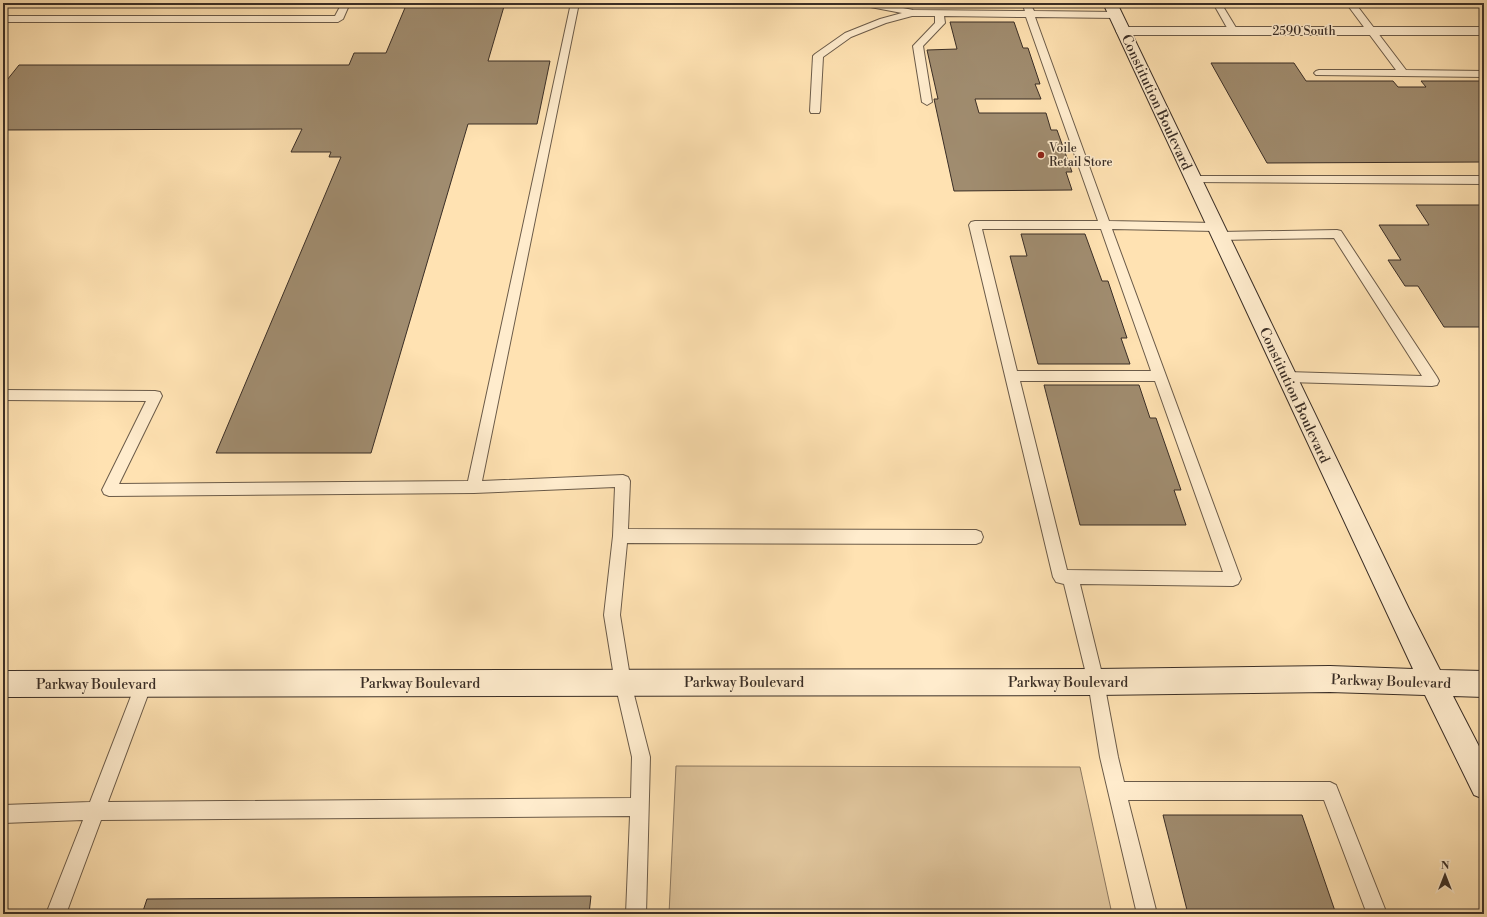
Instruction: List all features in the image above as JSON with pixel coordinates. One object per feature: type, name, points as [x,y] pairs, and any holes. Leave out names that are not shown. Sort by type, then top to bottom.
[{"type":"street","name":"Constitution Boulevard","points":[[1113,9],[1400,617],[1484,786]]},
{"type":"street","name":"2590 South","points":[[1123,31],[1484,31]]},
{"type":"street","name":"Parkway Boulevard","points":[[3,684],[1096,682],[1330,679],[1484,684]]},
{"type":"lane","points":[[3,19],[338,19],[346,3]]},
{"type":"lane","points":[[474,487],[574,3]]},
{"type":"lane","points":[[865,3],[912,12],[939,13],[1030,14],[1113,9]]},
{"type":"lane","points":[[1026,3],[1105,225],[1233,579],[1061,577],[975,225],[1105,225],[1218,231],[1337,234],[1432,381],[1287,377]]},
{"type":"lane","points":[[1217,3],[1233,31]]},
{"type":"lane","points":[[1350,3],[1403,73]]},
{"type":"lane","points":[[815,111],[818,56],[848,34],[912,12]]},
{"type":"lane","points":[[927,102],[918,46],[940,23],[939,13]]},
{"type":"lane","points":[[1319,73],[1484,74]]},
{"type":"lane","points":[[1194,180],[1484,180]]},
{"type":"lane","points":[[1012,376],[1160,376]]},
{"type":"lane","points":[[3,395],[155,396],[108,490],[474,487],[623,481],[620,536],[612,615],[623,683],[641,758],[636,914]]},
{"type":"lane","points":[[620,536],[976,537]]},
{"type":"lane","points":[[1070,577],[1096,682],[1109,758],[1147,914]]},
{"type":"lane","points":[[56,914],[144,684]]},
{"type":"lane","points":[[1117,791],[1330,791],[1377,914]]},
{"type":"lane","points":[[3,814],[95,811],[640,807]]},
{"type":"shaded area","points":[[676,766],[1080,767],[1112,914],[669,914]]},
{"type":"building","points":[[407,3],[505,3],[488,61],[550,61],[537,124],[468,124],[371,453],[216,453],[341,157],[329,157],[331,152],[291,152],[302,129],[3,130],[3,85],[19,65],[349,65],[354,53],[386,53]]},
{"type":"building","points":[[950,22],[1014,22],[1023,48],[1028,48],[1040,84],[1035,84],[1041,99],[975,99],[979,113],[1046,113],[1051,130],[1057,130],[1072,172],[1066,172],[1072,190],[954,191],[934,99],[938,99],[927,50],[957,49]]},
{"type":"building","points":[[1211,63],[1294,63],[1306,81],[1393,81],[1398,87],[1426,87],[1421,81],[1484,81],[1484,162],[1267,163]]},
{"type":"building","points":[[1416,205],[1484,205],[1484,327],[1444,327],[1418,286],[1405,286],[1388,260],[1401,260],[1379,225],[1429,225]]},
{"type":"building","points":[[1021,234],[1085,234],[1102,281],[1108,281],[1127,338],[1121,338],[1130,364],[1038,364],[1010,256],[1027,256]]},
{"type":"building","points":[[1044,385],[1139,385],[1150,418],[1156,418],[1181,490],[1174,490],[1186,525],[1080,525]]},
{"type":"building","points":[[1163,815],[1302,815],[1336,914],[1188,914]]},
{"type":"building","points":[[591,896],[589,914],[142,914],[147,899]]},
{"type":"place","name":"Voile Retail Store","points":[[1041,155]]}]
